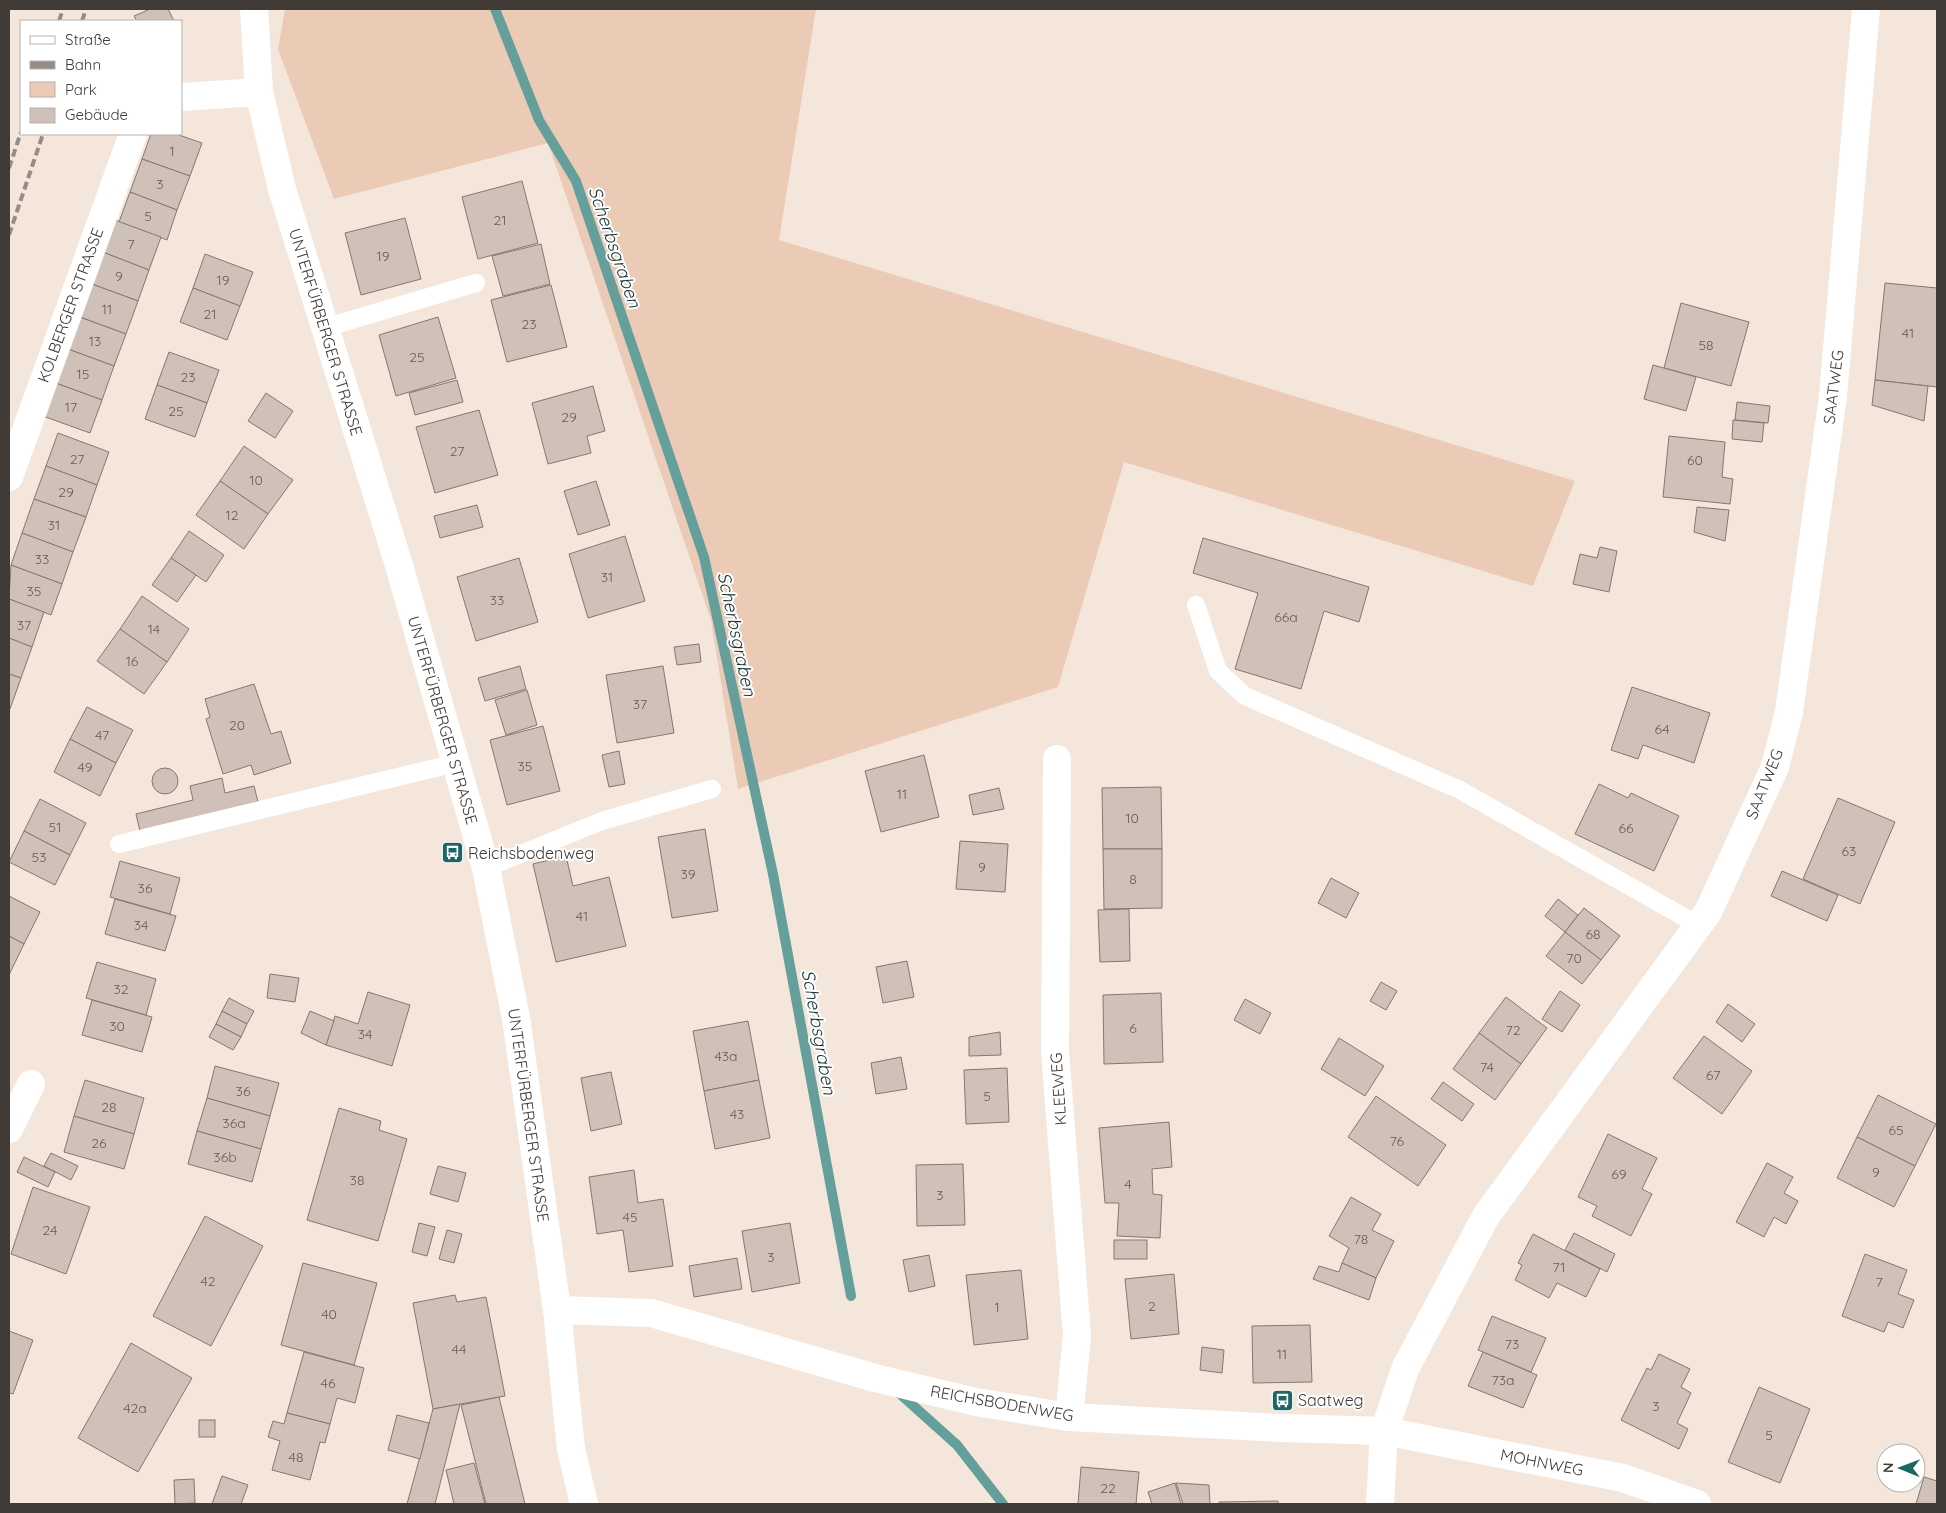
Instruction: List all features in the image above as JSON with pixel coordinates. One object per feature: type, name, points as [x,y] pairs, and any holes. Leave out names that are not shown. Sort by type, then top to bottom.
[{"type":"street","name":"UNTERFÜRBERGER STRASSE","points":[[254,9],[259,92],[282,189],[398,562],[486,868],[516,1018],[557,1310],[571,1448],[584,1504]]},
{"type":"street","name":"SAATWEG","points":[[1384,1430],[1406,1367],[1486,1216],[1708,912],[1775,767],[1789,712],[1833,396],[1857,127],[1864,20]]},
{"type":"street","points":[[182,97],[259,92]]},
{"type":"street","name":"KOLBERGER STRASSE","points":[[9,477],[133,135]]},
{"type":"street","name":"KLEEWEG","points":[[1057,759],[1055,1052],[1077,1336],[1069,1417]]},
{"type":"street","points":[[9,1129],[31,1084]]},
{"type":"street","name":"REICHSBODENWEG","points":[[557,1310],[651,1313],[875,1378],[976,1402],[1069,1417],[1282,1428],[1384,1430]]},
{"type":"street","points":[[1380,1504],[1384,1430]]},
{"type":"street","name":"MOHNWEG","points":[[1384,1430],[1623,1478],[1697,1504]]},
{"type":"lane","points":[[324,328],[476,283]]},
{"type":"lane","points":[[1196,605],[1218,671],[1245,696],[1460,790],[1698,925]]},
{"type":"lane","points":[[119,844],[456,763]]},
{"type":"lane","points":[[486,868],[602,821],[712,789]]},
{"type":"green space","points":[[285,9],[816,9],[779,240],[1575,481],[1533,586],[1124,462],[1058,687],[738,789],[711,620],[548,143],[334,199],[278,49]]},
{"type":"building","points":[[150,9],[168,9],[174,20],[136,20],[134,16]]},
{"type":"building","points":[[151,135],[179,135],[202,143],[190,176],[142,159]]},
{"type":"building","points":[[142,159],[190,176],[177,210],[130,192]]},
{"type":"building","points":[[522,181],[538,243],[478,259],[462,197]]},
{"type":"building","points":[[130,192],[177,210],[167,240],[119,222]]},
{"type":"building","points":[[405,218],[421,279],[361,295],[345,233]]},
{"type":"building","points":[[112,219],[161,237],[149,270],[100,251]]},
{"type":"building","points":[[541,244],[550,284],[503,296],[492,256]]},
{"type":"building","points":[[100,251],[149,270],[138,301],[89,283]]},
{"type":"building","points":[[205,254],[253,272],[240,306],[193,288]]},
{"type":"building","points":[[89,283],[138,301],[126,334],[77,316]]},
{"type":"building","points":[[1885,283],[1937,288],[1937,387],[1875,380]]},
{"type":"building","points":[[551,285],[567,347],[507,362],[491,300]]},
{"type":"building","points":[[193,288],[240,306],[227,340],[180,322]]},
{"type":"building","points":[[1681,303],[1749,322],[1731,386],[1664,368]]},
{"type":"building","points":[[77,316],[126,334],[114,366],[65,348]]},
{"type":"building","points":[[438,317],[456,378],[396,396],[379,335]]},
{"type":"building","points":[[65,348],[114,366],[102,400],[53,382]]},
{"type":"building","points":[[169,352],[219,370],[207,403],[157,385]]},
{"type":"building","points":[[1653,365],[1696,377],[1686,411],[1644,399]]},
{"type":"building","points":[[457,380],[463,402],[415,415],[409,393]]},
{"type":"building","points":[[1875,380],[1928,386],[1924,421],[1872,405]]},
{"type":"building","points":[[53,382],[102,400],[90,433],[40,415]]},
{"type":"building","points":[[157,385],[207,403],[195,437],[145,419]]},
{"type":"building","points":[[593,386],[605,431],[587,436],[591,453],[548,464],[532,403]]},
{"type":"building","points":[[266,393],[293,411],[275,438],[248,421]]},
{"type":"building","points":[[1737,402],[1770,406],[1768,423],[1735,420]]},
{"type":"building","points":[[479,410],[498,475],[435,493],[416,427]]},
{"type":"building","points":[[1733,420],[1764,423],[1762,442],[1732,439]]},
{"type":"building","points":[[58,433],[109,452],[97,485],[46,466]]},
{"type":"building","points":[[1669,436],[1725,442],[1722,477],[1733,479],[1730,504],[1663,497]]},
{"type":"building","points":[[244,446],[293,480],[268,514],[220,481]]},
{"type":"building","points":[[46,466],[97,485],[86,517],[34,499]]},
{"type":"building","points":[[220,481],[268,514],[244,549],[196,515]]},
{"type":"building","points":[[596,481],[610,525],[578,535],[564,491]]},
{"type":"building","points":[[34,499],[86,517],[73,552],[22,533]]},
{"type":"building","points":[[477,505],[483,527],[440,538],[434,516]]},
{"type":"building","points":[[1697,507],[1729,510],[1725,541],[1694,532]]},
{"type":"building","points":[[189,531],[224,555],[206,582],[171,558]]},
{"type":"building","points":[[22,533],[73,552],[62,584],[11,565]]},
{"type":"building","points":[[625,536],[645,601],[588,618],[569,554]]},
{"type":"building","points":[[1203,538],[1369,587],[1359,622],[1324,611],[1301,689],[1235,669],[1258,593],[1193,573]]},
{"type":"building","points":[[1600,547],[1617,551],[1609,592],[1573,584],[1580,554],[1597,558]]},
{"type":"building","points":[[171,558],[196,575],[177,602],[152,585]]},
{"type":"building","points":[[519,558],[538,622],[476,641],[457,577]]},
{"type":"building","points":[[11,565],[62,584],[51,615],[9,599]]},
{"type":"building","points":[[142,596],[189,629],[167,662],[120,629]]},
{"type":"building","points":[[9,599],[44,612],[32,647],[9,638]]},
{"type":"building","points":[[120,629],[167,662],[144,694],[97,661]]},
{"type":"building","points":[[9,638],[32,647],[21,678],[9,674]]},
{"type":"building","points":[[699,644],[701,662],[677,665],[674,647]]},
{"type":"building","points":[[520,666],[526,689],[485,701],[478,678]]},
{"type":"building","points":[[663,666],[674,733],[617,743],[606,675]]},
{"type":"building","points":[[9,674],[21,678],[10,709],[9,709]]},
{"type":"building","points":[[254,684],[271,734],[281,731],[291,763],[254,775],[251,765],[223,774],[206,719],[210,717],[205,699]]},
{"type":"building","points":[[1632,687],[1710,713],[1694,763],[1643,745],[1638,759],[1611,750]]},
{"type":"building","points":[[527,690],[537,725],[506,735],[495,700]]},
{"type":"building","points":[[87,707],[133,730],[116,763],[70,739]]},
{"type":"building","points":[[543,726],[560,791],[507,805],[490,740]]},
{"type":"building","points":[[70,739],[116,763],[100,796],[54,772]]},
{"type":"building","points":[[619,751],[625,784],[609,787],[602,755]]},
{"type":"building","points":[[924,755],[939,817],[881,832],[865,771]]},
{"type":"building","points":[[165,768],[174,772],[178,781],[174,790],[165,794],[156,790],[152,781],[156,772]]},
{"type":"building","points":[[222,778],[225,793],[254,786],[258,802],[140,831],[136,814],[193,800],[190,786]]},
{"type":"building","points":[[1599,784],[1628,798],[1631,793],[1679,816],[1654,871],[1575,834]]},
{"type":"building","points":[[1161,787],[1162,849],[1103,849],[1102,788]]},
{"type":"building","points":[[999,788],[1004,809],[973,815],[969,795]]},
{"type":"building","points":[[1838,798],[1895,822],[1860,904],[1803,879]]},
{"type":"building","points":[[40,799],[86,823],[70,855],[24,831]]},
{"type":"building","points":[[705,829],[718,911],[672,918],[658,837]]},
{"type":"building","points":[[24,831],[70,855],[55,885],[9,862]]},
{"type":"building","points":[[960,841],[1008,844],[1005,892],[956,889]]},
{"type":"building","points":[[1103,849],[1162,849],[1162,908],[1104,909]]},
{"type":"building","points":[[566,856],[573,886],[609,877],[626,946],[556,962],[533,864]]},
{"type":"building","points":[[120,861],[180,878],[170,914],[110,897]]},
{"type":"building","points":[[1782,871],[1838,895],[1827,921],[1771,896]]},
{"type":"building","points":[[1331,878],[1359,893],[1346,918],[1318,903]]},
{"type":"building","points":[[9,896],[40,912],[24,944],[9,936]]},
{"type":"building","points":[[115,899],[176,916],[165,951],[105,934]]},
{"type":"building","points":[[1558,899],[1578,915],[1565,932],[1545,916]]},
{"type":"building","points":[[1584,908],[1620,936],[1601,960],[1565,932]]},
{"type":"building","points":[[1129,909],[1130,961],[1100,962],[1098,910]]},
{"type":"building","points":[[1565,932],[1601,960],[1582,984],[1546,956]]},
{"type":"building","points":[[9,936],[24,944],[9,975]]},
{"type":"building","points":[[907,961],[914,997],[883,1003],[876,967]]},
{"type":"building","points":[[97,962],[156,979],[146,1015],[86,998]]},
{"type":"building","points":[[270,974],[299,978],[295,1002],[267,998]]},
{"type":"building","points":[[1381,982],[1397,991],[1386,1010],[1370,1001]]},
{"type":"building","points":[[1560,991],[1580,1005],[1562,1032],[1542,1019]]},
{"type":"building","points":[[368,992],[410,1005],[392,1066],[326,1045],[335,1016],[358,1024]]},
{"type":"building","points":[[1161,993],[1163,1062],[1104,1064],[1103,995]]},
{"type":"building","points":[[1506,997],[1547,1028],[1521,1064],[1479,1033]]},
{"type":"building","points":[[229,998],[254,1011],[247,1024],[222,1011]]},
{"type":"building","points":[[1245,999],[1271,1013],[1260,1034],[1234,1020]]},
{"type":"building","points":[[92,1000],[152,1017],[142,1052],[82,1035]]},
{"type":"building","points":[[1728,1004],[1755,1024],[1742,1042],[1716,1022]]},
{"type":"building","points":[[222,1011],[247,1024],[241,1037],[216,1024]]},
{"type":"building","points":[[310,1011],[334,1021],[326,1045],[301,1033]]},
{"type":"building","points":[[748,1021],[759,1080],[704,1091],[693,1031]]},
{"type":"building","points":[[216,1024],[241,1037],[233,1050],[209,1037]]},
{"type":"building","points":[[1000,1032],[1001,1055],[969,1056],[969,1037]]},
{"type":"building","points":[[1479,1033],[1521,1064],[1495,1100],[1453,1069]]},
{"type":"building","points":[[1704,1036],[1752,1071],[1722,1114],[1673,1078]]},
{"type":"building","points":[[1339,1038],[1384,1066],[1365,1096],[1321,1069]]},
{"type":"building","points":[[901,1057],[907,1089],[876,1094],[871,1063]]},
{"type":"building","points":[[215,1066],[279,1083],[270,1116],[207,1098]]},
{"type":"building","points":[[1007,1068],[1009,1122],[966,1124],[964,1070]]},
{"type":"building","points":[[611,1072],[622,1124],[591,1131],[581,1078]]},
{"type":"building","points":[[85,1080],[144,1098],[134,1134],[74,1116]]},
{"type":"building","points":[[759,1080],[770,1138],[715,1149],[704,1091]]},
{"type":"building","points":[[1443,1082],[1474,1104],[1462,1121],[1431,1099]]},
{"type":"building","points":[[1878,1095],[1936,1124],[1915,1166],[1857,1137]]},
{"type":"building","points":[[1376,1096],[1446,1145],[1418,1186],[1348,1137]]},
{"type":"building","points":[[207,1098],[270,1116],[261,1149],[197,1131]]},
{"type":"building","points":[[339,1108],[381,1121],[379,1130],[407,1139],[378,1241],[307,1220]]},
{"type":"building","points":[[74,1116],[134,1134],[124,1169],[64,1152]]},
{"type":"building","points":[[1169,1122],[1172,1167],[1152,1169],[1153,1194],[1162,1195],[1160,1238],[1117,1236],[1119,1203],[1105,1203],[1099,1128]]},
{"type":"building","points":[[197,1131],[261,1149],[252,1182],[188,1164]]},
{"type":"building","points":[[1608,1134],[1657,1158],[1642,1189],[1652,1194],[1631,1236],[1592,1216],[1597,1206],[1578,1197]]},
{"type":"building","points":[[1857,1137],[1915,1166],[1894,1207],[1837,1178]]},
{"type":"building","points":[[51,1153],[78,1166],[71,1180],[44,1166]]},
{"type":"building","points":[[24,1157],[55,1172],[48,1187],[17,1172]]},
{"type":"building","points":[[1767,1163],[1793,1177],[1784,1193],[1798,1201],[1786,1224],[1774,1217],[1764,1237],[1736,1222]]},
{"type":"building","points":[[963,1164],[965,1225],[917,1226],[916,1165]]},
{"type":"building","points":[[438,1166],[466,1173],[458,1202],[430,1194]]},
{"type":"building","points":[[634,1170],[638,1203],[663,1199],[673,1266],[629,1272],[623,1230],[597,1234],[589,1177]]},
{"type":"building","points":[[33,1187],[90,1207],[66,1274],[11,1254]]},
{"type":"building","points":[[1351,1197],[1381,1214],[1372,1230],[1394,1241],[1376,1278],[1342,1263],[1349,1248],[1329,1236]]},
{"type":"building","points":[[205,1216],[263,1246],[211,1346],[153,1316]]},
{"type":"building","points":[[419,1223],[435,1227],[427,1256],[412,1252]]},
{"type":"building","points":[[790,1223],[800,1283],[752,1292],[742,1231]]},
{"type":"building","points":[[447,1230],[462,1234],[454,1263],[439,1259]]},
{"type":"building","points":[[1574,1233],[1615,1254],[1607,1272],[1565,1250]]},
{"type":"building","points":[[1533,1234],[1600,1269],[1586,1297],[1557,1283],[1549,1298],[1515,1280],[1522,1265],[1518,1263]]},
{"type":"building","points":[[1114,1240],[1147,1240],[1147,1259],[1114,1259]]},
{"type":"building","points":[[1865,1254],[1907,1270],[1898,1294],[1914,1300],[1903,1328],[1888,1322],[1884,1332],[1842,1316]]},
{"type":"building","points":[[929,1255],[935,1286],[909,1292],[903,1260]]},
{"type":"building","points":[[737,1258],[742,1289],[694,1297],[689,1266]]},
{"type":"building","points":[[303,1263],[377,1283],[354,1365],[281,1345]]},
{"type":"building","points":[[1342,1263],[1376,1278],[1369,1300],[1313,1279],[1319,1266],[1339,1272]]},
{"type":"building","points":[[1021,1270],[1028,1339],[974,1345],[966,1275]]},
{"type":"building","points":[[1174,1274],[1179,1334],[1131,1339],[1125,1279]]},
{"type":"building","points":[[455,1295],[457,1302],[486,1297],[505,1396],[433,1409],[413,1303]]},
{"type":"building","points":[[1492,1316],[1546,1338],[1531,1372],[1478,1350]]},
{"type":"building","points":[[1310,1325],[1312,1382],[1253,1383],[1252,1326]]},
{"type":"building","points":[[9,1331],[33,1340],[13,1394],[9,1393]]},
{"type":"building","points":[[131,1343],[192,1378],[138,1472],[78,1438]]},
{"type":"building","points":[[1202,1347],[1224,1350],[1222,1373],[1200,1370]]},
{"type":"building","points":[[304,1352],[364,1368],[355,1403],[337,1398],[330,1424],[287,1413]]},
{"type":"building","points":[[1483,1352],[1537,1375],[1523,1408],[1468,1386]]},
{"type":"building","points":[[1659,1354],[1690,1369],[1681,1387],[1691,1393],[1677,1423],[1688,1429],[1679,1449],[1621,1420],[1647,1368],[1651,1370]]},
{"type":"building","points":[[1759,1387],[1810,1409],[1780,1483],[1728,1462]]},
{"type":"building","points":[[499,1397],[525,1504],[486,1504],[461,1405]]},
{"type":"building","points":[[460,1404],[435,1504],[407,1504],[433,1409]]},
{"type":"building","points":[[287,1413],[330,1424],[325,1443],[320,1442],[310,1480],[272,1470],[280,1441],[268,1437],[273,1421],[284,1424]]},
{"type":"building","points":[[397,1415],[429,1423],[420,1459],[388,1450]]},
{"type":"building","points":[[199,1420],[215,1420],[215,1437],[199,1437]]},
{"type":"building","points":[[474,1463],[485,1504],[454,1504],[446,1470]]},
{"type":"building","points":[[1081,1467],[1139,1472],[1136,1504],[1078,1504]]},
{"type":"building","points":[[222,1476],[248,1485],[241,1504],[212,1504]]},
{"type":"building","points":[[1926,1478],[1937,1481],[1937,1504],[1916,1504],[1919,1493],[1926,1493]]},
{"type":"building","points":[[194,1479],[195,1503],[175,1504],[174,1480]]},
{"type":"building","points":[[1175,1483],[1181,1504],[1152,1504],[1148,1492]]},
{"type":"building","points":[[1176,1483],[1209,1485],[1210,1504],[1183,1504]]},
{"type":"building","points":[[1278,1501],[1278,1504],[1219,1504],[1219,1502]]},
{"type":"waterway","name":"Scherbsgraben","points":[[495,9],[539,120],[576,181],[704,557],[773,874],[851,1296]]},
{"type":"waterway","name":"Scherbsgraben","points":[[898,1392],[957,1445],[1003,1504]]},
{"type":"railway","points":[[59,20],[63,9]]},
{"type":"railway","points":[[82,20],[86,9]]},
{"type":"railway","points":[[9,168],[20,135]]},
{"type":"railway","points":[[9,235],[43,135]]},
{"type":"place","name":"Reichsbodenweg","points":[[452,853]]},
{"type":"place","name":"Saatweg","points":[[1282,1400]]}]
